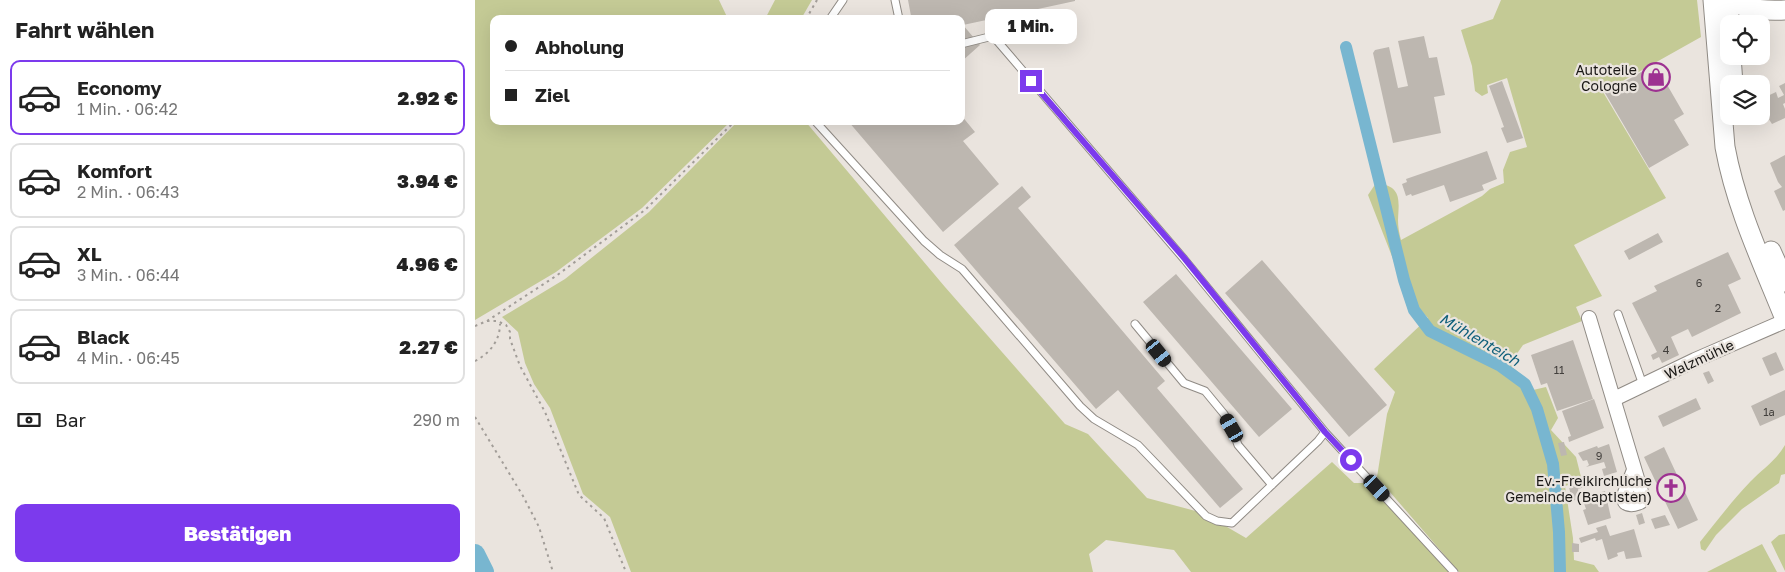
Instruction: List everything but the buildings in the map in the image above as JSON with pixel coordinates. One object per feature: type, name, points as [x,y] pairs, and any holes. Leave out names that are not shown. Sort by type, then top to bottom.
[{"type":"street","points":[[1713,0],[1725,147],[1729,170],[1739,206],[1785,320]]},
{"type":"street","points":[[1729,15],[1730,0],[1747,8],[1785,9]]},
{"type":"street","points":[[1777,0],[1785,9]]},
{"type":"street","points":[[1736,125],[1737,146],[1751,201],[1785,282]]},
{"type":"street","points":[[1589,318],[1634,470]]},
{"type":"street","name":"Walzmühle","points":[[1614,400],[1695,360],[1785,320]]},
{"type":"lane","points":[[833,15],[843,0]]},
{"type":"lane","points":[[895,0],[898,15]]},
{"type":"lane","points":[[965,43],[993,36],[1185,259],[1325,432],[1453,572]]},
{"type":"lane","points":[[819,125],[924,241],[940,255],[962,269],[1080,406],[1094,419],[1138,445],[1206,516],[1217,521],[1232,523],[1318,441],[1325,432]]},
{"type":"lane","points":[[1619,314],[1643,386]]},
{"type":"lane","points":[[1135,324],[1184,383],[1205,391],[1224,414],[1232,428],[1238,445],[1271,485]]},
{"type":"path","points":[[808,15],[817,0]]},
{"type":"path","points":[[475,326],[487,321],[556,276],[645,210],[731,125]]},
{"type":"path","points":[[487,321],[501,323],[510,332],[510,339],[520,366],[545,412],[579,495],[604,518],[626,572]]},
{"type":"path","points":[[475,361],[484,356],[497,340],[501,323]]},
{"type":"path","points":[[475,418],[523,496],[539,526],[553,572]]},
{"type":"green space","points":[[475,0],[719,0],[726,15],[490,15],[490,125],[727,125],[642,208],[556,272],[475,320]]},
{"type":"green space","points":[[775,0],[812,0],[803,15],[767,15]]},
{"type":"green space","points":[[1501,0],[1697,0],[1701,37],[1603,92],[1666,198],[1574,245],[1602,296],[1576,307],[1582,321],[1523,345],[1516,355],[1512,367],[1528,380],[1533,390],[1546,387],[1558,418],[1551,430],[1576,457],[1582,481],[1565,486],[1573,538],[1574,560],[1594,565],[1599,572],[1459,572],[1377,477],[1387,414],[1395,392],[1374,369],[1428,318],[1418,307],[1405,298],[1393,259],[1368,195],[1376,183],[1395,190],[1398,200],[1398,225],[1401,240],[1482,196],[1490,189],[1504,183],[1503,170],[1510,152],[1527,147],[1507,78],[1487,85],[1488,93],[1482,96],[1475,91],[1472,66],[1461,30],[1493,19]]},
{"type":"green space","points":[[734,125],[808,125],[945,287],[1065,424],[1088,434],[1147,498],[1203,513],[1246,538],[1332,462],[1354,483],[1370,483],[1375,480],[1451,572],[1191,572],[1174,550],[1106,540],[1089,554],[1093,572],[631,572],[610,517],[583,494],[550,408],[534,384],[525,363],[518,332],[502,317],[565,279],[649,212]]},
{"type":"green space","points":[[1785,445],[1785,474],[1781,475],[1779,483],[1742,509],[1716,535],[1705,551],[1701,549],[1700,542],[1724,512]]},
{"type":"green space","points":[[1785,534],[1785,571],[1771,542],[1779,535]]},
{"type":"green space","points":[[1762,544],[1777,572],[1707,572]]},
{"type":"waterway","name":"Mühlenteich","points":[[1346,47],[1404,280],[1414,310],[1430,331],[1499,365],[1525,384],[1537,409],[1553,464],[1559,532],[1560,572]]},
{"type":"waterway","points":[[475,554],[484,572]]},
{"type":"place","name":"Autoteile Cologne","points":[[1656,77]]},
{"type":"place","name":"Ev.-Freikirchliche Gemeinde (Baptisten)","points":[[1671,488]]},
{"type":"route","points":[[1031,81],[1185,259],[1325,432],[1351,460]]}]
